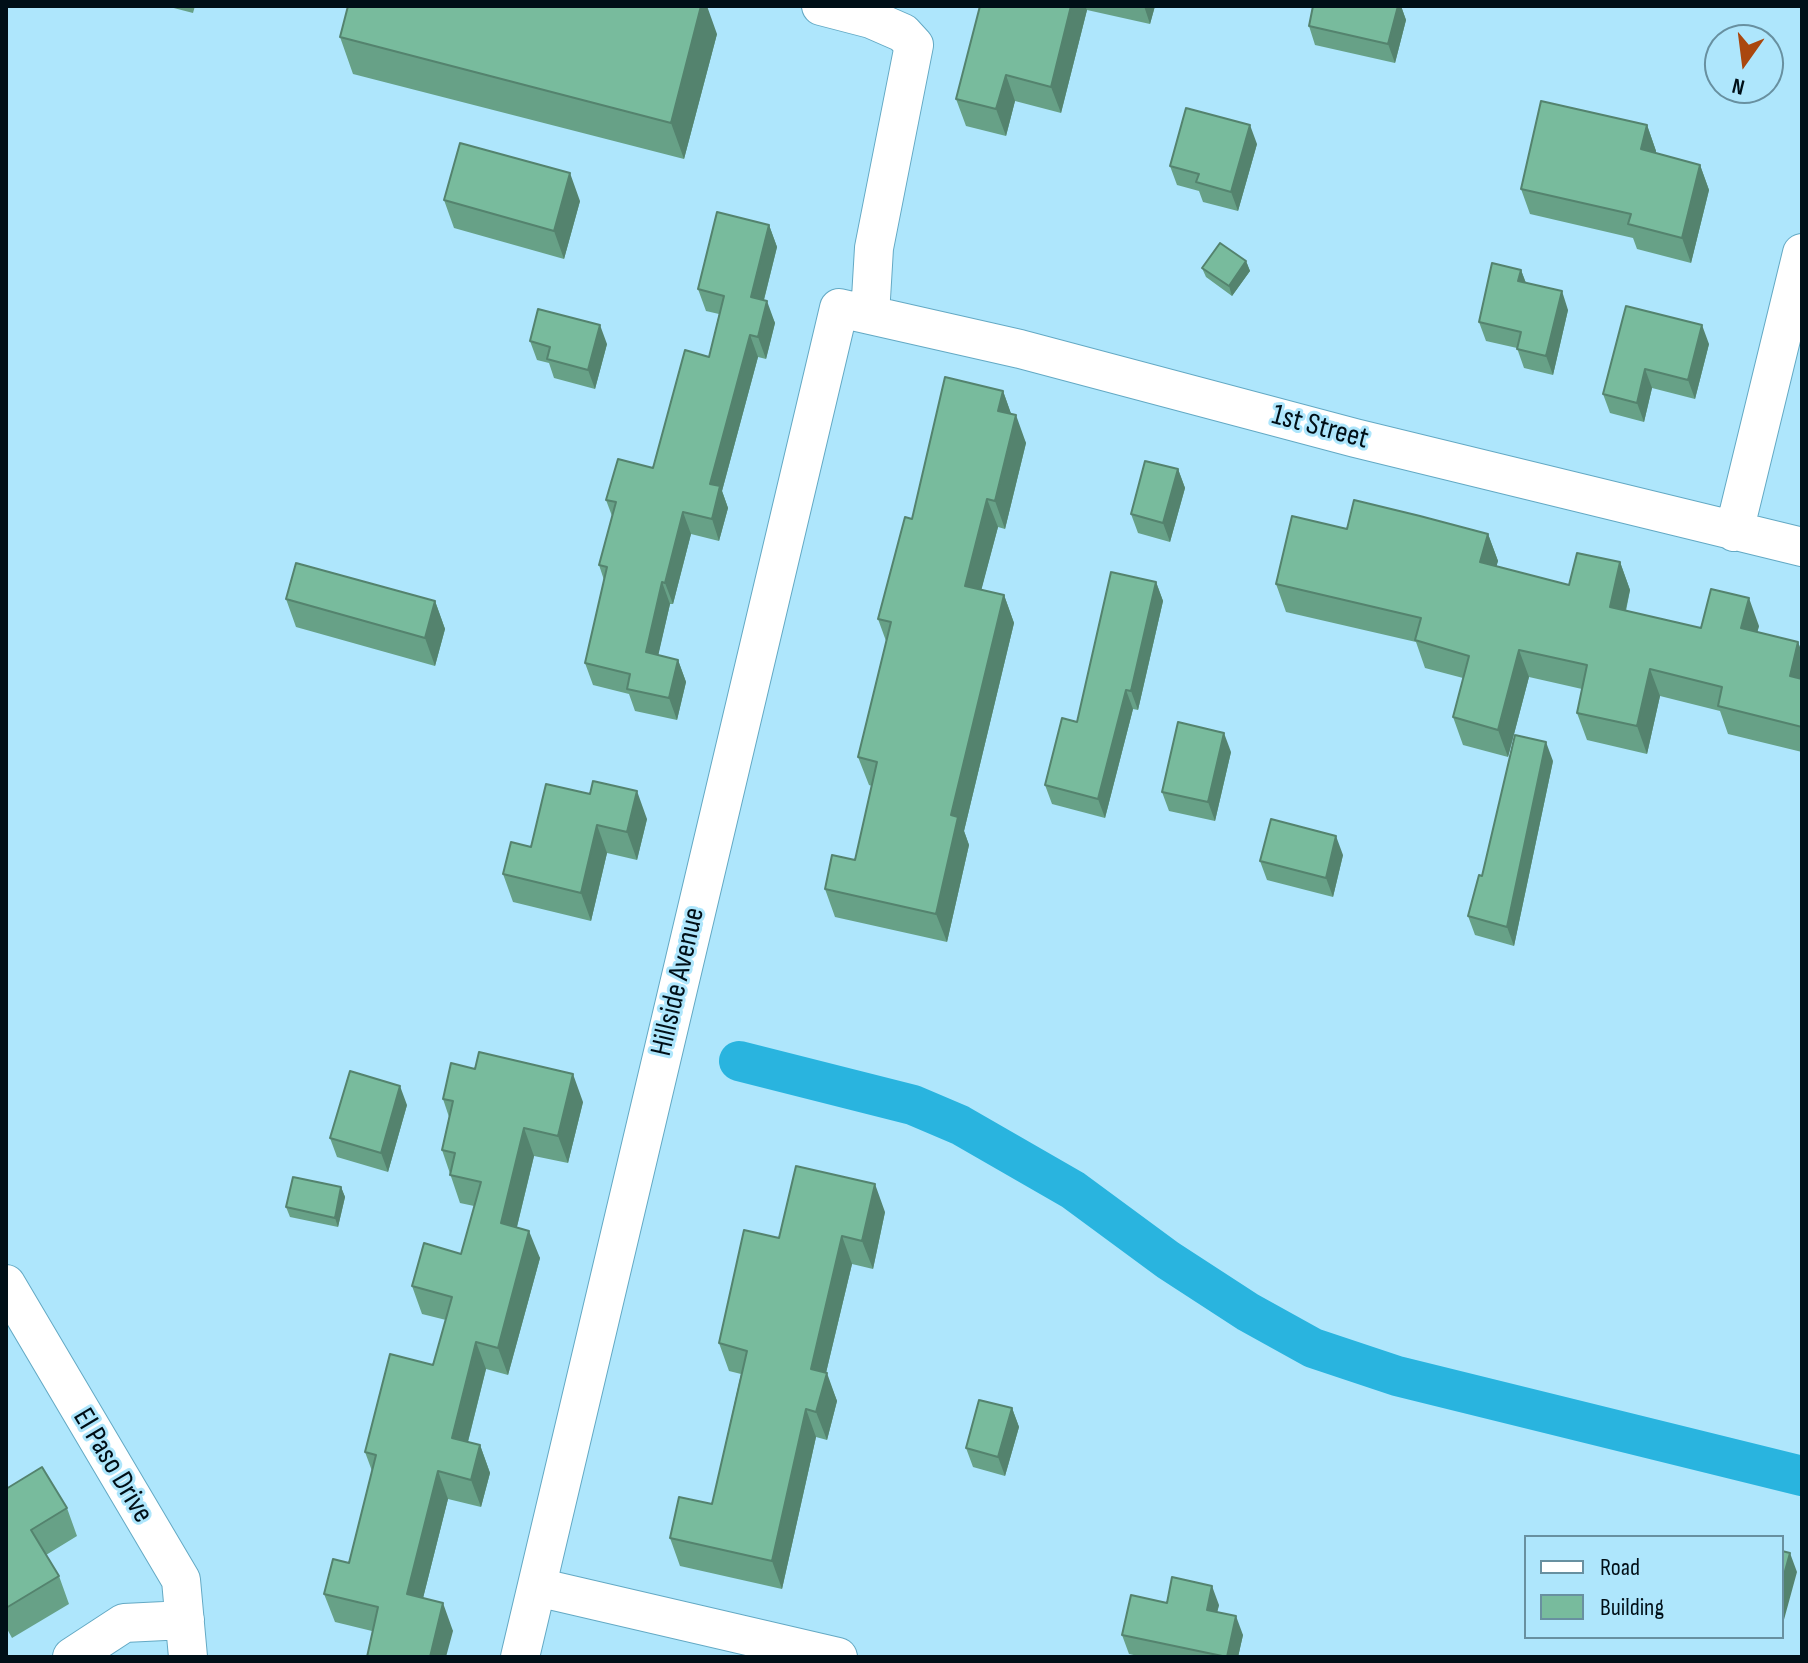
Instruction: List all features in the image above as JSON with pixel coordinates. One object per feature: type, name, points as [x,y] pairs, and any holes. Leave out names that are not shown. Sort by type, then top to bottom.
[{"type":"street","name":"Hillside Avenue","points":[[520,1657],[855,311],[874,248],[914,45],[903,33],[871,19],[821,6]]},
{"type":"street","points":[[1734,532],[1802,253]]},
{"type":"street","name":"1st Street","points":[[855,311],[1020,349],[1802,547]]},
{"type":"street","name":"El Paso Drive","points":[[6,1284],[181,1580],[187,1639]]},
{"type":"street","points":[[537,1587],[838,1657]]},
{"type":"street","points":[[72,1657],[124,1623],[187,1639]]},
{"type":"building","points":[[348,6],[701,6],[671,123],[340,37]]},
{"type":"building","points":[[980,6],[1071,6],[1051,87],[1006,75],[996,109],[956,99]]},
{"type":"building","points":[[1313,6],[1398,6],[1388,44],[1309,26]]},
{"type":"building","points":[[1541,101],[1647,125],[1641,149],[1700,165],[1682,238],[1628,224],[1631,214],[1521,189]]},
{"type":"building","points":[[1186,108],[1250,125],[1231,192],[1196,182],[1199,174],[1170,166]]},
{"type":"building","points":[[460,143],[570,173],[554,231],[444,200]]},
{"type":"building","points":[[717,212],[769,225],[751,297],[767,301],[758,337],[750,335],[710,484],[720,486],[712,519],[683,512],[665,583],[662,582],[646,652],[678,660],[669,698],[627,689],[630,674],[585,663],[607,567],[599,565],[616,502],[606,500],[618,459],[653,468],[685,350],[709,357],[724,296],[698,289]]},
{"type":"building","points":[[1220,243],[1246,261],[1229,286],[1202,268]]},
{"type":"building","points":[[1492,263],[1521,270],[1518,281],[1562,291],[1546,356],[1517,349],[1521,332],[1479,322]]},
{"type":"building","points":[[1626,306],[1702,325],[1688,380],[1645,369],[1637,403],[1603,394]]},
{"type":"building","points":[[538,309],[600,325],[588,370],[547,359],[550,347],[530,341]]},
{"type":"building","points":[[945,377],[1003,391],[998,411],[1016,415],[995,501],[987,499],[965,586],[1004,595],[951,815],[958,817],[936,914],[825,889],[832,855],[855,860],[877,762],[858,757],[891,622],[878,619],[905,517],[912,519]]},
{"type":"building","points":[[1145,461],[1178,469],[1163,523],[1131,514]]},
{"type":"building","points":[[1354,500],[1488,534],[1480,562],[1569,585],[1577,553],[1620,562],[1610,607],[1701,628],[1711,589],[1749,598],[1741,628],[1798,642],[1790,676],[1802,679],[1802,727],[1718,706],[1722,687],[1650,669],[1637,726],[1577,713],[1587,665],[1519,650],[1498,730],[1453,717],[1469,656],[1415,640],[1421,618],[1276,584],[1292,516],[1347,529]]},
{"type":"building","points":[[296,563],[435,601],[425,638],[286,599]]},
{"type":"building","points":[[1111,572],[1156,582],[1131,691],[1126,690],[1098,799],[1045,785],[1062,718],[1077,722]]},
{"type":"building","points":[[1178,722],[1224,733],[1208,802],[1162,792]]},
{"type":"building","points":[[1515,735],[1546,742],[1507,927],[1468,916],[1479,875],[1482,876]]},
{"type":"building","points":[[593,781],[637,791],[627,832],[597,825],[581,893],[503,874],[511,842],[531,847],[546,784],[590,794]]},
{"type":"building","points":[[1271,819],[1336,836],[1326,878],[1260,861]]},
{"type":"building","points":[[479,1052],[573,1074],[558,1136],[524,1128],[501,1223],[529,1231],[498,1348],[476,1342],[452,1438],[480,1445],[471,1480],[438,1471],[407,1594],[443,1603],[430,1657],[367,1657],[378,1607],[324,1594],[333,1559],[349,1563],[376,1455],[365,1452],[390,1354],[433,1365],[452,1297],[412,1286],[424,1243],[461,1254],[481,1182],[450,1175],[455,1153],[442,1150],[453,1101],[443,1099],[451,1063],[475,1069]]},
{"type":"building","points":[[350,1071],[400,1086],[381,1153],[330,1138]]},
{"type":"building","points":[[796,1166],[875,1184],[862,1241],[842,1236],[811,1369],[827,1373],[816,1412],[806,1409],[772,1561],[670,1538],[679,1497],[712,1504],[747,1351],[719,1343],[744,1230],[779,1238]]},
{"type":"building","points":[[293,1177],[341,1187],[335,1218],[286,1207]]},
{"type":"building","points":[[979,1400],[1012,1408],[998,1457],[966,1448]]},
{"type":"building","points":[[42,1467],[67,1508],[31,1530],[59,1576],[6,1608],[6,1489]]},
{"type":"building","points":[[1784,1552],[1790,1553],[1784,1575]]},
{"type":"building","points":[[1172,1577],[1212,1586],[1207,1610],[1236,1616],[1227,1657],[1122,1635],[1131,1595],[1167,1603]]},
{"type":"waterway","points":[[739,1061],[913,1105],[960,1125],[1073,1190],[1168,1260],[1248,1312],[1313,1348],[1397,1376],[1802,1476]]}]
